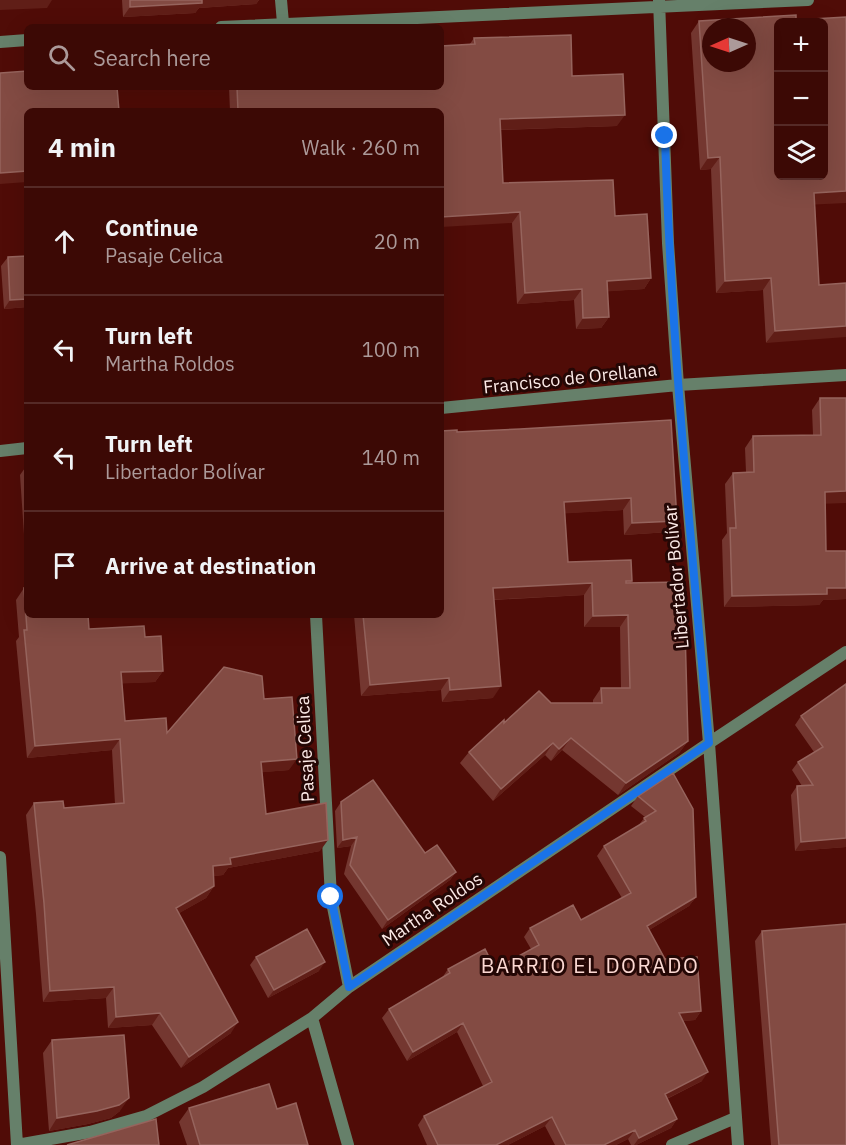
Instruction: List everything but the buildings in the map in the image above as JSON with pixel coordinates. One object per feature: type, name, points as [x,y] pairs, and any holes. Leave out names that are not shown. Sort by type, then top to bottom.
[{"type":"street","points":[[282,0],[283,23]]},
{"type":"street","points":[[268,24],[659,3],[808,0]]},
{"type":"street","name":"Libertador Bolívar","points":[[659,3],[668,243],[709,743],[738,1145]]},
{"type":"street","points":[[0,42],[24,40]]},
{"type":"street","name":"Francisco de Orellana","points":[[444,408],[678,385],[846,375]]},
{"type":"street","points":[[0,451],[24,448]]},
{"type":"street","name":"Pasaje Celica","points":[[316,618],[331,897],[349,987]]},
{"type":"street","name":"Martha Roldos","points":[[17,1145],[90,1132],[146,1116],[203,1087],[312,1018],[349,987],[846,652]]},
{"type":"street","points":[[0,857],[17,1145]]},
{"type":"street","points":[[312,1018],[348,1145]]},
{"type":"street","points":[[672,1145],[735,1118]]},
{"type":"district","name":"BARRIO EL DORADO","points":[[590,965]]},
{"type":"route","points":[[331,897],[349,987],[709,743],[678,385],[668,243],[665,136]]}]
